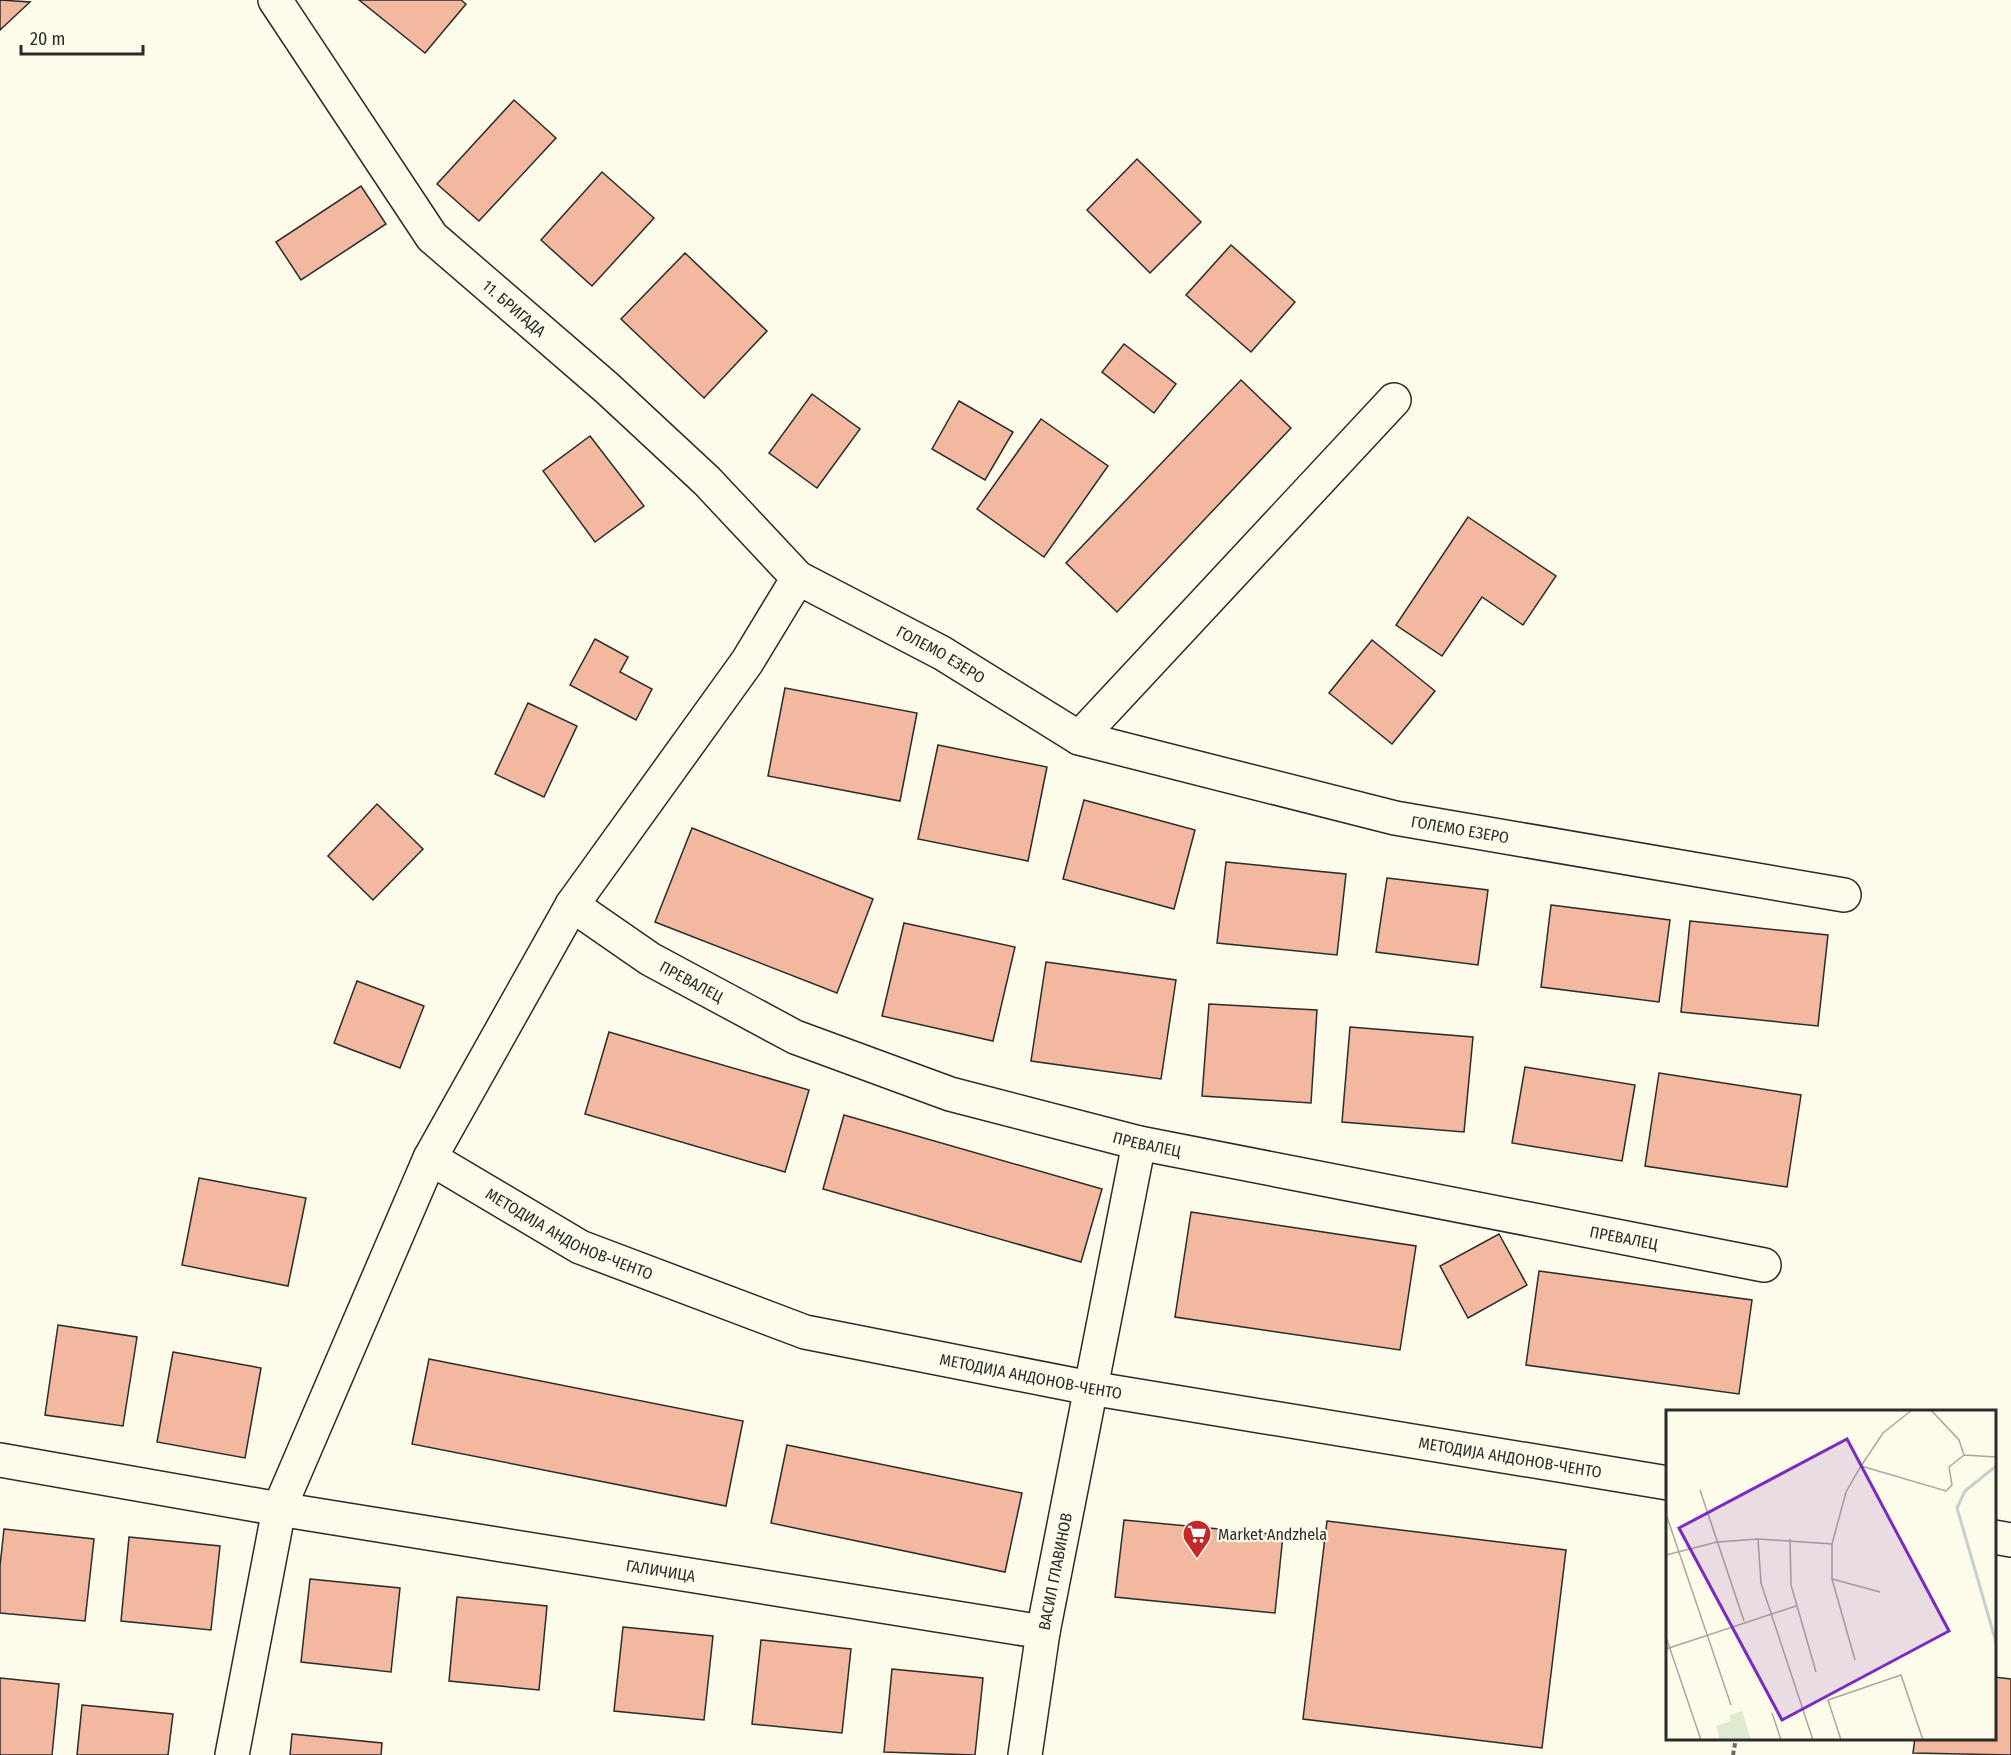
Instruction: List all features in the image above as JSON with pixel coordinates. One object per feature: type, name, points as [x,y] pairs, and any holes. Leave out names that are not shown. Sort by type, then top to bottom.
[{"type":"street","name":"11. БРИГАДА","points":[[281,3],[432,237],[607,388],[707,480],[798,578]]},
{"type":"street","points":[[1079,738],[1395,400]]},
{"type":"street","name":"ГОЛЕМО ЕЗЕРО","points":[[798,578],[942,653],[1079,738],[1395,818],[1844,895]]},
{"type":"street","points":[[232,1755],[279,1509],[430,1158],[572,905],[747,662],[798,578]]},
{"type":"street","name":"ПРЕВАЛЕЦ","points":[[572,905],[650,959],[795,1036],[950,1094],[1139,1143],[1764,1265]]},
{"type":"street","name":"ВАСИЛ ГЛАВИНОВ","points":[[1024,1755],[1043,1632],[1139,1143]]},
{"type":"street","name":"МЕТОДИЈА АНДОНОВ-ЧЕНТО","points":[[430,1158],[580,1247],[805,1332],[1090,1388],[1666,1483]]},
{"type":"street","name":"ГАЛИЧИЦА","points":[[0,1460],[279,1509],[1043,1632]]},
{"type":"street","points":[[1996,1537],[2011,1539]]},
{"type":"path","points":[[1733,1755],[1736,1740]]},
{"type":"building","points":[[0,0],[30,2],[0,30]]},
{"type":"building","points":[[359,0],[461,0],[466,4],[425,53]]},
{"type":"building","points":[[514,100],[556,138],[479,221],[437,184]]},
{"type":"building","points":[[1137,159],[1201,222],[1150,273],[1087,210]]},
{"type":"building","points":[[602,172],[654,218],[592,286],[541,240]]},
{"type":"building","points":[[361,186],[386,224],[301,280],[276,242]]},
{"type":"building","points":[[1231,245],[1295,302],[1251,352],[1186,295]]},
{"type":"building","points":[[685,253],[767,331],[704,398],[621,319]]},
{"type":"building","points":[[1124,344],[1176,384],[1154,413],[1102,372]]},
{"type":"building","points":[[1241,380],[1291,428],[1117,612],[1066,563]]},
{"type":"building","points":[[812,394],[860,429],[817,488],[769,453]]},
{"type":"building","points":[[959,401],[1013,432],[985,480],[932,449]]},
{"type":"building","points":[[1041,419],[1108,466],[1044,557],[977,509]]},
{"type":"building","points":[[590,436],[644,506],[595,542],[543,471]]},
{"type":"building","points":[[1468,517],[1556,576],[1523,625],[1482,597],[1442,656],[1396,625]]},
{"type":"building","points":[[595,639],[628,657],[620,672],[652,689],[636,720],[570,685]]},
{"type":"building","points":[[1372,640],[1435,691],[1392,744],[1329,693]]},
{"type":"building","points":[[785,688],[917,713],[900,801],[768,776]]},
{"type":"building","points":[[528,703],[577,726],[544,797],[495,774]]},
{"type":"building","points":[[938,745],[1047,767],[1028,861],[918,839]]},
{"type":"building","points":[[1084,800],[1195,830],[1174,909],[1063,879]]},
{"type":"building","points":[[377,804],[423,849],[373,900],[328,856]]},
{"type":"building","points":[[692,828],[873,899],[837,993],[655,922]]},
{"type":"building","points":[[1226,862],[1346,874],[1337,955],[1217,943]]},
{"type":"building","points":[[1387,878],[1488,890],[1478,965],[1376,952]]},
{"type":"building","points":[[1551,905],[1670,920],[1659,1002],[1541,987]]},
{"type":"building","points":[[1690,921],[1828,935],[1818,1026],[1681,1012]]},
{"type":"building","points":[[904,923],[1015,947],[993,1041],[882,1016]]},
{"type":"building","points":[[1046,962],[1176,980],[1161,1079],[1031,1061]]},
{"type":"building","points":[[357,981],[424,1006],[400,1068],[334,1043]]},
{"type":"building","points":[[1209,1004],[1317,1010],[1311,1103],[1202,1096]]},
{"type":"building","points":[[1350,1027],[1473,1037],[1464,1132],[1342,1122]]},
{"type":"building","points":[[609,1032],[809,1090],[785,1172],[585,1114]]},
{"type":"building","points":[[1525,1067],[1635,1085],[1622,1161],[1512,1143]]},
{"type":"building","points":[[1659,1073],[1801,1095],[1787,1187],[1645,1166]]},
{"type":"building","points":[[844,1115],[1102,1189],[1081,1262],[823,1189]]},
{"type":"building","points":[[199,1178],[306,1198],[288,1286],[182,1265]]},
{"type":"building","points":[[1191,1212],[1416,1246],[1400,1350],[1175,1317]]},
{"type":"building","points":[[1499,1234],[1527,1285],[1468,1318],[1440,1266]]},
{"type":"building","points":[[1539,1271],[1752,1300],[1739,1394],[1526,1365]]},
{"type":"building","points":[[58,1325],[137,1337],[123,1426],[45,1415]]},
{"type":"building","points":[[173,1352],[261,1368],[245,1458],[157,1442]]},
{"type":"building","points":[[429,1359],[743,1421],[726,1506],[412,1444]]},
{"type":"building","points":[[787,1445],[1022,1493],[1005,1572],[771,1523]]},
{"type":"building","points":[[1124,1520],[1283,1535],[1275,1613],[1115,1597]]},
{"type":"building","points":[[1327,1521],[1566,1550],[1542,1748],[1303,1719]]},
{"type":"building","points":[[4,1529],[94,1539],[85,1621],[0,1613],[0,1566]]},
{"type":"building","points":[[129,1537],[220,1546],[211,1630],[121,1621]]},
{"type":"building","points":[[310,1579],[400,1588],[391,1672],[301,1662]]},
{"type":"building","points":[[457,1597],[547,1606],[539,1690],[449,1681]]},
{"type":"building","points":[[623,1627],[713,1636],[704,1720],[614,1711]]},
{"type":"building","points":[[761,1640],[851,1649],[842,1733],[752,1724]]},
{"type":"building","points":[[892,1669],[983,1678],[975,1755],[884,1752]]},
{"type":"building","points":[[1996,1677],[2011,1679],[2011,1755],[1913,1753],[1915,1740],[1996,1740]]},
{"type":"building","points":[[0,1678],[59,1684],[52,1755],[0,1755]]},
{"type":"building","points":[[82,1705],[173,1714],[168,1755],[77,1755]]},
{"type":"building","points":[[292,1734],[382,1743],[381,1755],[290,1755]]},
{"type":"place","name":"Market Andzhela","points":[[1197,1560]]}]
